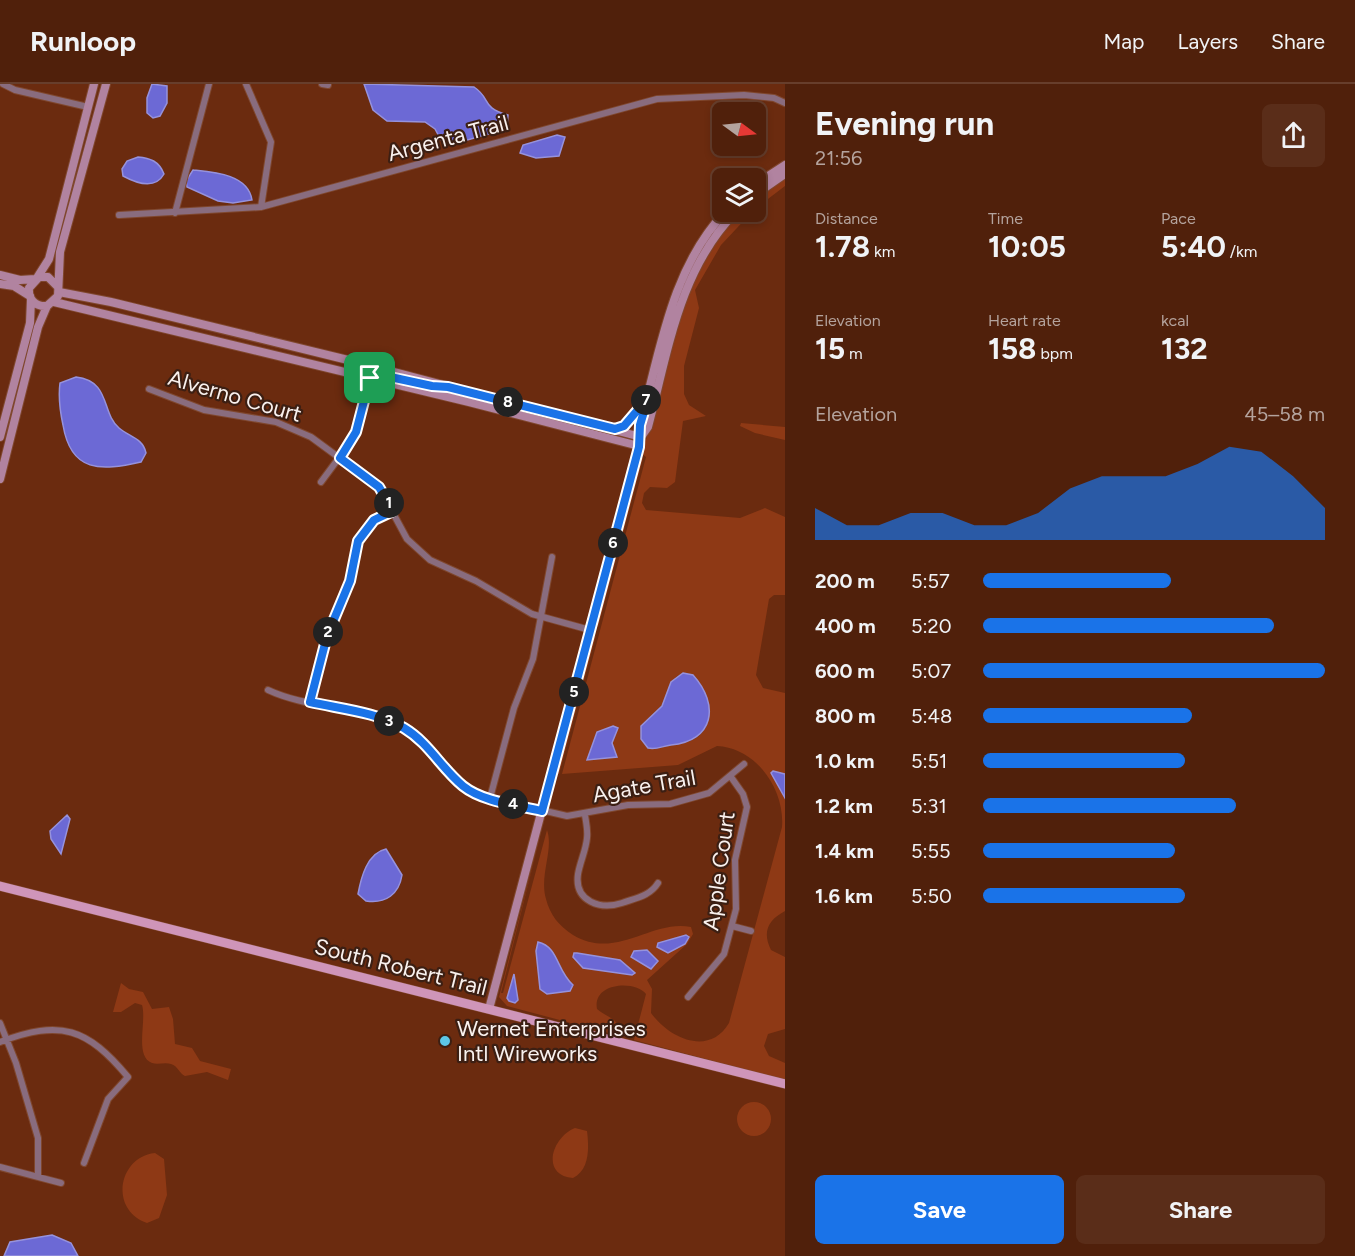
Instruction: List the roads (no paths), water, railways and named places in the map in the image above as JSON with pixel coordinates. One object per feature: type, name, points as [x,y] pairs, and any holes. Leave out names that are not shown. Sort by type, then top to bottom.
[{"type":"main road","name":"South Robert Trail","points":[[2,889],[51,898],[785,1084]]},
{"type":"street","points":[[3,84],[15,90],[88,108]]},
{"type":"street","points":[[0,437],[29,327],[29,288],[49,259],[94,84]]},
{"type":"street","points":[[0,479],[38,327],[58,289],[60,252],[106,84]]},
{"type":"street","points":[[175,213],[209,84]]},
{"type":"street","points":[[246,84],[271,142],[261,207]]},
{"type":"street","name":"Argenta Trail","points":[[119,215],[261,207],[657,99],[744,95],[774,98],[785,103]]},
{"type":"street","points":[[766,177],[785,165]]},
{"type":"street","points":[[766,187],[785,174]]},
{"type":"street","points":[[489,1009],[639,447],[640,425],[680,283],[698,248],[718,222]]},
{"type":"street","points":[[641,437],[648,427],[689,282],[712,240],[727,222]]},
{"type":"street","points":[[0,275],[20,280],[48,277],[58,289],[641,437]]},
{"type":"street","points":[[0,284],[16,287],[37,305],[50,304],[370,378],[639,447]]},
{"type":"street","points":[[370,378],[381,375],[432,386],[448,387]]},
{"type":"street","points":[[321,482],[340,458],[356,432],[370,378]]},
{"type":"street","name":"Alverno Court","points":[[149,389],[204,410],[276,422],[311,437],[379,487],[413,546],[437,564],[476,581],[542,618],[590,630]]},
{"type":"street","points":[[610,428],[624,426],[648,398]]},
{"type":"street","points":[[310,702],[327,636],[350,581],[358,541],[374,520],[393,511]]},
{"type":"street","points":[[490,798],[514,708],[533,659],[552,557]]},
{"type":"street","name":"Agate Trail","points":[[268,690],[290,699],[377,717],[402,728],[430,749],[465,788],[490,798],[567,816],[585,815],[624,806],[666,805],[689,801],[713,791],[744,764]]},
{"type":"street","name":"Apple Court","points":[[688,997],[722,958],[737,902],[735,860],[747,807],[742,791],[730,777]]},
{"type":"street","points":[[585,815],[587,837],[578,878],[579,889],[587,900],[599,906],[611,906],[647,894],[657,883]]},
{"type":"street","points":[[732,926],[751,931]]},
{"type":"street","points":[[0,1023],[38,1138],[38,1176]]},
{"type":"street","points":[[0,1042],[41,1029],[68,1032],[99,1046],[128,1077],[108,1099],[84,1163]]},
{"type":"street","points":[[0,1167],[61,1183]]},
{"type":"place","name":"Wernet Enterprises Intl Wireworks","points":[[445,1041]]}]
